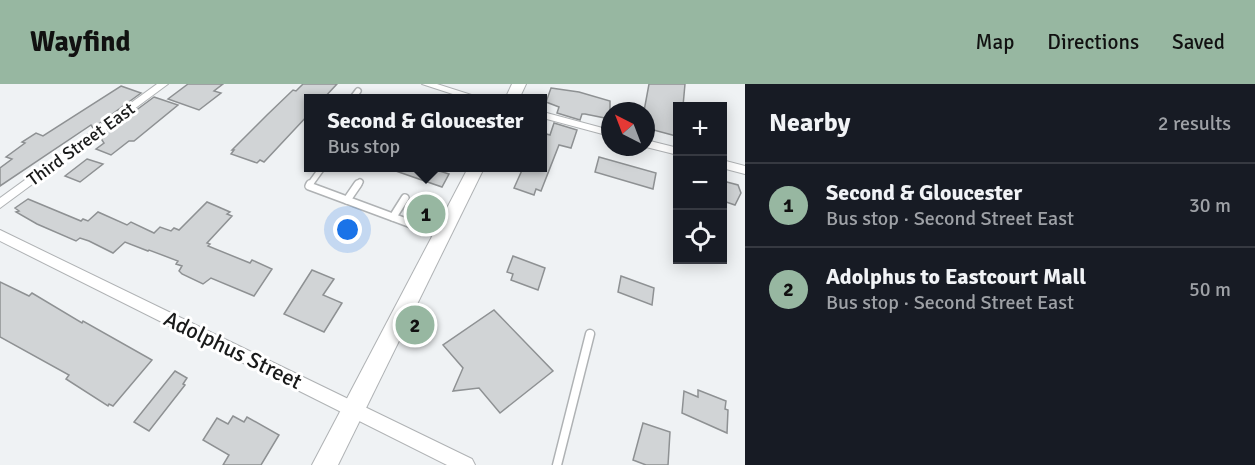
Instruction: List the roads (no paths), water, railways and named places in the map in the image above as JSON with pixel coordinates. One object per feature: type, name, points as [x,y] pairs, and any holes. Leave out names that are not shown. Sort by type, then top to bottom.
[{"type":"main road","points":[[325,465],[474,172]]},
{"type":"street","name":"Third Street East","points":[[0,204],[163,84]]},
{"type":"street","points":[[427,84],[462,94]]},
{"type":"street","points":[[547,117],[601,132]]},
{"type":"street","points":[[655,146],[673,151]]},
{"type":"street","points":[[727,165],[745,170]]},
{"type":"street","name":"Adolphus Street","points":[[0,234],[466,465]]},
{"type":"lane","points":[[319,172],[309,186],[441,236]]},
{"type":"lane","points":[[347,200],[360,182]]},
{"type":"lane","points":[[393,217],[405,198]]},
{"type":"lane","points":[[557,465],[590,334]]},
{"type":"place","name":"Second & Gloucester","points":[[426,214]]},
{"type":"place","name":"Adolphus to Eastcourt Mall","points":[[415,325]]}]
